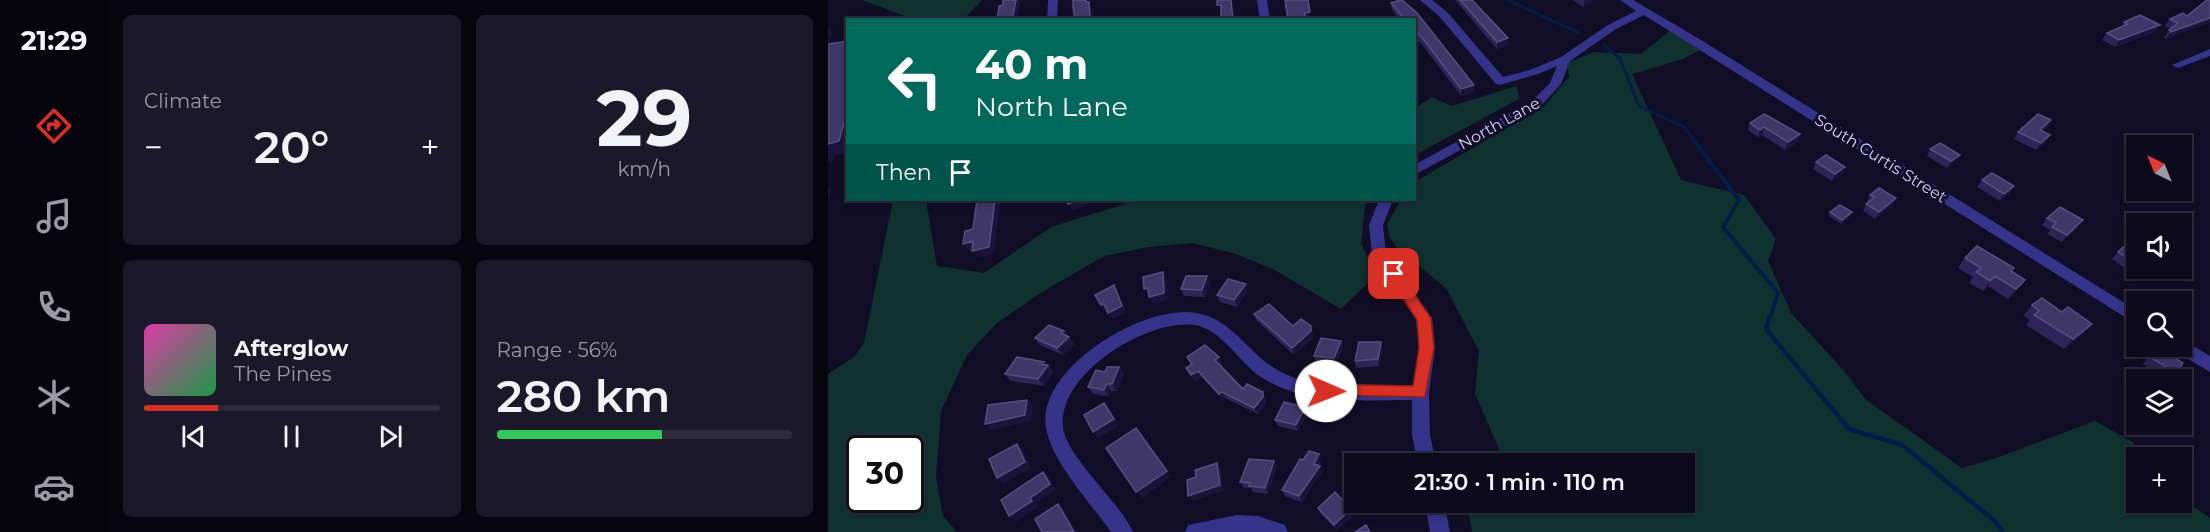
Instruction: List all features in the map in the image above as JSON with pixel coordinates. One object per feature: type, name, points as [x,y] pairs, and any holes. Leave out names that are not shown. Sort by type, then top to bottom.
[{"type":"street","points":[[1052,18],[1053,0]]},
{"type":"street","points":[[1262,0],[1265,18]]},
{"type":"street","points":[[1425,0],[1443,14],[1500,81],[1534,72],[1565,59],[1612,27],[1644,11]]},
{"type":"street","name":"South Curtis Street","points":[[1624,0],[2126,312]]},
{"type":"street","points":[[2178,65],[2210,52]]},
{"type":"street","name":"North Lane","points":[[1416,170],[1536,104],[1552,90],[1562,75],[1565,59]]},
{"type":"street","points":[[1386,201],[1376,225],[1379,255],[1424,318],[1427,348],[1420,392],[1421,435],[1425,453]]},
{"type":"street","points":[[1123,532],[1065,452],[1054,427],[1058,403],[1075,376],[1101,349],[1134,329],[1166,321],[1195,319],[1216,327],[1235,340],[1252,360],[1269,374],[1295,385],[1326,391],[1420,392]]},
{"type":"street","points":[[2192,353],[2210,364]]},
{"type":"street","points":[[1436,513],[1440,532]]},
{"type":"street","points":[[1195,532],[1227,525],[1268,527],[1278,532]]},
{"type":"green space","points":[[862,0],[982,0],[965,18],[910,18]]},
{"type":"green space","points":[[1670,31],[1702,49],[1683,59],[1632,74],[1681,180],[1744,195],[1776,239],[1768,261],[1791,313],[1844,371],[1865,399],[1962,468],[1999,457],[2095,421],[2134,443],[2136,447],[2126,447],[2126,513],[2192,513],[2192,506],[2210,518],[2210,532],[1472,532],[1469,513],[1695,513],[1695,453],[1498,453],[1500,451],[1475,394],[1479,351],[1446,288],[1400,251],[1390,238],[1387,224],[1400,201],[1416,201],[1416,181],[1544,106],[1569,77],[1567,63],[1594,52],[1641,54]]},
{"type":"green space","points":[[1517,86],[1519,99],[1416,154],[1416,107],[1432,97],[1452,106]]},
{"type":"green space","points":[[893,201],[926,201],[937,266],[984,273],[1051,227],[1135,201],[1367,201],[1361,244],[1377,274],[1341,309],[1273,269],[1233,253],[1192,243],[1149,247],[1104,256],[1042,292],[997,323],[967,355],[941,411],[936,478],[943,516],[957,532],[828,532],[828,374],[854,357],[864,343]]},
{"type":"building","points":[[1003,0],[1016,0],[1012,18],[997,18],[999,6],[1003,5]]},
{"type":"building","points":[[1073,0],[1086,0],[1089,2],[1090,18],[1075,18]]},
{"type":"building","points":[[1217,0],[1231,0],[1233,18],[1221,18],[1221,5],[1217,5]]},
{"type":"building","points":[[1285,0],[1308,0],[1310,12],[1305,13],[1305,18],[1288,18]]},
{"type":"building","points":[[1402,0],[1417,13],[1474,85],[1461,89],[1416,31],[1416,18],[1403,18],[1391,3]]},
{"type":"building","points":[[1460,0],[1472,0],[1508,38],[1497,42]]},
{"type":"building","points":[[2210,0],[2210,18],[2171,32],[2169,30],[2178,23],[2170,19],[2183,13],[2187,16]]},
{"type":"building","points":[[2140,15],[2160,25],[2119,40],[2107,33],[2128,24],[2124,22]]},
{"type":"building","points":[[846,41],[846,120],[839,141],[828,144],[828,44]]},
{"type":"building","points":[[1764,114],[1800,134],[1788,142],[1764,127],[1760,130],[1750,123]]},
{"type":"building","points":[[2038,114],[2051,120],[2040,130],[2050,135],[2041,143],[2018,132]]},
{"type":"building","points":[[1940,143],[1960,155],[1951,161],[1930,149]]},
{"type":"building","points":[[1826,155],[1845,167],[1835,174],[1816,162]]},
{"type":"building","points":[[1992,173],[2014,186],[2004,194],[1982,180]]},
{"type":"building","points":[[1879,188],[1896,198],[1879,212],[1866,204],[1875,197],[1870,195]]},
{"type":"building","points":[[977,201],[995,201],[989,247],[972,251],[973,241],[963,244],[965,231],[973,229]]},
{"type":"building","points":[[1840,205],[1852,212],[1842,220],[1830,212]]},
{"type":"building","points":[[2060,207],[2083,220],[2067,235],[2052,227],[2056,223],[2047,218]]},
{"type":"building","points":[[2126,245],[2126,257],[2118,252]]},
{"type":"building","points":[[1977,246],[2014,268],[2011,271],[2025,280],[2016,289],[1995,276],[1990,281],[1976,272],[1981,268],[1965,258]]},
{"type":"building","points":[[1163,272],[1164,293],[1149,297],[1148,288],[1144,289],[1143,277]]},
{"type":"building","points":[[1186,276],[1207,276],[1202,290],[1181,289]]},
{"type":"building","points":[[1228,279],[1246,284],[1234,300],[1217,295]]},
{"type":"building","points":[[1114,285],[1122,306],[1108,313],[1104,304],[1101,305],[1095,295]]},
{"type":"building","points":[[2042,298],[2062,312],[2068,307],[2092,324],[2073,339],[2034,315],[2039,311],[2032,305]]},
{"type":"building","points":[[1269,304],[1293,326],[1301,319],[1311,326],[1311,331],[1292,348],[1254,314]]},
{"type":"building","points":[[1049,325],[1064,331],[1061,333],[1069,337],[1057,348],[1035,338]]},
{"type":"building","points":[[1321,338],[1341,341],[1334,358],[1314,356]]},
{"type":"building","points":[[1359,342],[1381,342],[1378,359],[1355,361]]},
{"type":"building","points":[[1205,345],[1219,357],[1215,360],[1243,389],[1247,384],[1263,392],[1263,397],[1254,408],[1222,392],[1219,394],[1198,371],[1191,375],[1186,368],[1192,364],[1187,357]]},
{"type":"building","points":[[1017,357],[1044,362],[1041,364],[1048,365],[1038,379],[1005,374]]},
{"type":"building","points":[[2150,357],[2173,357],[2183,363],[2179,369],[2170,369]]},
{"type":"building","points":[[1107,367],[1119,367],[1112,384],[1107,384],[1104,390],[1088,387],[1096,370],[1105,372]]},
{"type":"building","points":[[1027,400],[1025,415],[985,424],[988,405]]},
{"type":"building","points":[[1284,402],[1305,407],[1296,425],[1275,420]]},
{"type":"building","points":[[1104,403],[1114,419],[1093,432],[1084,415]]},
{"type":"building","points":[[1136,428],[1167,471],[1136,492],[1106,448]]},
{"type":"building","points":[[1017,444],[1025,462],[997,478],[989,459]]},
{"type":"building","points":[[1309,451],[1319,454],[1314,464],[1320,466],[1299,496],[1282,490],[1300,459],[1303,460]]},
{"type":"building","points":[[1249,459],[1274,461],[1265,488],[1240,482]]},
{"type":"building","points":[[1217,463],[1220,485],[1188,496],[1187,480],[1196,477],[1195,470]]},
{"type":"building","points":[[1043,472],[1050,484],[1030,498],[1032,501],[1009,516],[1001,500]]},
{"type":"building","points":[[1335,492],[1344,502],[1344,513],[1347,513],[1334,525],[1318,508]]},
{"type":"building","points":[[1058,504],[1074,532],[1042,532],[1035,519]]},
{"type":"building","points":[[1366,525],[1370,532],[1355,532]]},
{"type":"waterway","points":[[1508,0],[1579,33]]},
{"type":"waterway","points":[[1604,45],[1620,59],[1639,106],[1684,127],[1696,143]]},
{"type":"waterway","points":[[1695,142],[1739,200],[1723,227],[1778,293],[1770,318]]},
{"type":"waterway","points":[[1770,316],[1766,329],[1849,429],[1902,445],[1996,522],[2003,532]]},
{"type":"route","points":[[1326,391],[1420,392],[1427,348],[1424,318],[1394,274]]}]
